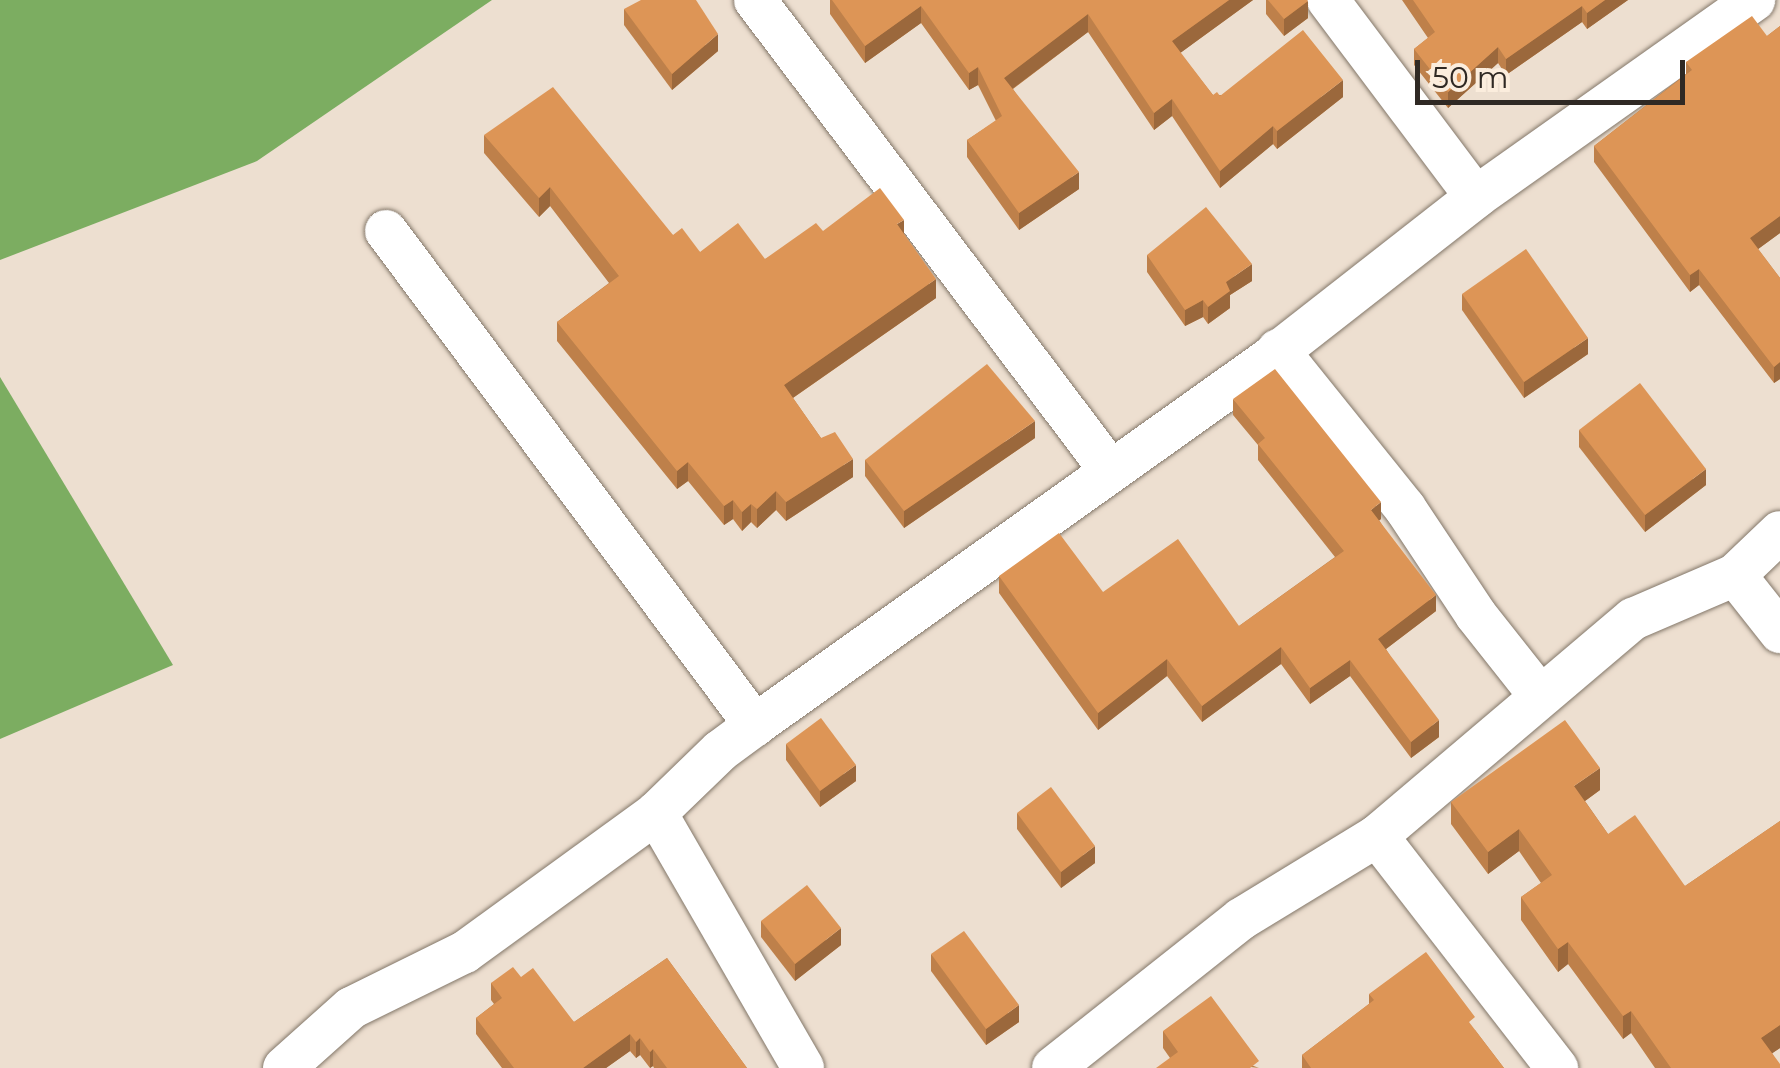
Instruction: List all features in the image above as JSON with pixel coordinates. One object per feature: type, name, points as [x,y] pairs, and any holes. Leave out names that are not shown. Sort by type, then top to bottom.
[{"type":"street","points":[[754,0],[1110,470]]},
{"type":"street","points":[[1328,0],[1476,197]]},
{"type":"street","points":[[284,1068],[352,1008],[465,952],[656,813],[720,751],[1278,350],[1476,197],[1754,0]]},
{"type":"street","points":[[386,232],[754,726]]},
{"type":"street","points":[[1278,350],[1405,508],[1476,616],[1540,696]]},
{"type":"street","points":[[1053,1068],[1241,919],[1377,836],[1634,619],[1734,575],[1780,532]]},
{"type":"street","points":[[1734,575],[1780,632]]},
{"type":"street","points":[[656,813],[803,1068]]},
{"type":"street","points":[[1377,836],[1557,1068]]},
{"type":"green space","points":[[0,0],[492,0],[257,161],[0,260]]},
{"type":"green space","points":[[0,377],[173,665],[0,739]]},
{"type":"building","points":[[641,0],[696,0],[718,34],[672,74],[624,9]]},
{"type":"building","points":[[832,0],[1229,0],[1172,41],[1213,95],[1217,92],[1220,96],[1303,30],[1343,80],[1277,131],[1273,126],[1220,171],[1172,99],[1154,113],[1088,14],[1004,78],[1079,172],[1019,213],[967,140],[1002,116],[978,67],[969,73],[921,6],[865,46]]},
{"type":"building","points":[[1268,0],[1307,0],[1308,1],[1284,19]]},
{"type":"building","points":[[1413,0],[1605,0],[1587,13],[1582,6],[1506,59],[1498,47],[1448,92],[1414,49],[1435,32]]},
{"type":"building","points":[[1752,16],[1767,36],[1780,26],[1780,216],[1750,238],[1780,278],[1780,362],[1774,367],[1699,269],[1690,275],[1594,146],[1692,70],[1686,62]]},
{"type":"building","points":[[553,87],[673,235],[682,228],[700,252],[738,223],[765,259],[816,223],[823,231],[880,188],[904,220],[897,224],[936,279],[784,385],[821,438],[835,432],[853,459],[786,502],[776,491],[757,509],[751,504],[742,512],[733,500],[724,506],[688,462],[677,471],[557,322],[619,276],[550,187],[539,198],[484,135]]},
{"type":"building","points":[[1206,207],[1252,264],[1226,282],[1230,291],[1208,307],[1203,300],[1185,310],[1147,255]]},
{"type":"building","points":[[1526,249],[1588,338],[1524,382],[1462,294]]},
{"type":"building","points":[[987,364],[1035,421],[904,511],[865,460]]},
{"type":"building","points":[[1275,369],[1381,502],[1371,510],[1436,595],[1378,639],[1439,720],[1411,742],[1350,660],[1310,688],[1281,647],[1202,706],[1167,659],[1098,713],[999,576],[1059,533],[1103,592],[1178,539],[1239,626],[1344,551],[1258,444],[1265,438],[1233,399]]},
{"type":"building","points":[[1640,383],[1706,469],[1645,515],[1579,430]]},
{"type":"building","points":[[821,718],[856,765],[820,791],[786,744]]},
{"type":"building","points":[[1565,720],[1600,768],[1574,786],[1608,834],[1635,815],[1685,886],[1780,821],[1780,1025],[1761,1038],[1780,1068],[1671,1068],[1631,1011],[1623,1016],[1568,942],[1558,949],[1521,897],[1552,875],[1519,829],[1488,852],[1451,802]]},
{"type":"building","points":[[1051,787],[1095,846],[1061,872],[1017,813]]},
{"type":"building","points":[[807,885],[841,928],[795,964],[761,921]]},
{"type":"building","points":[[964,931],[1019,1005],[986,1029],[931,954]]},
{"type":"building","points":[[1426,952],[1475,1017],[1469,1022],[1504,1068],[1311,1068],[1302,1055],[1374,1000],[1369,994]]},
{"type":"building","points":[[667,958],[747,1068],[667,1068],[653,1049],[650,1052],[640,1038],[636,1042],[630,1034],[583,1068],[514,1068],[476,1018],[502,998],[491,983],[513,967],[521,977],[533,968],[574,1022]]},
{"type":"building","points":[[1211,996],[1259,1061],[1250,1068],[1156,1068],[1178,1052],[1163,1031]]}]
